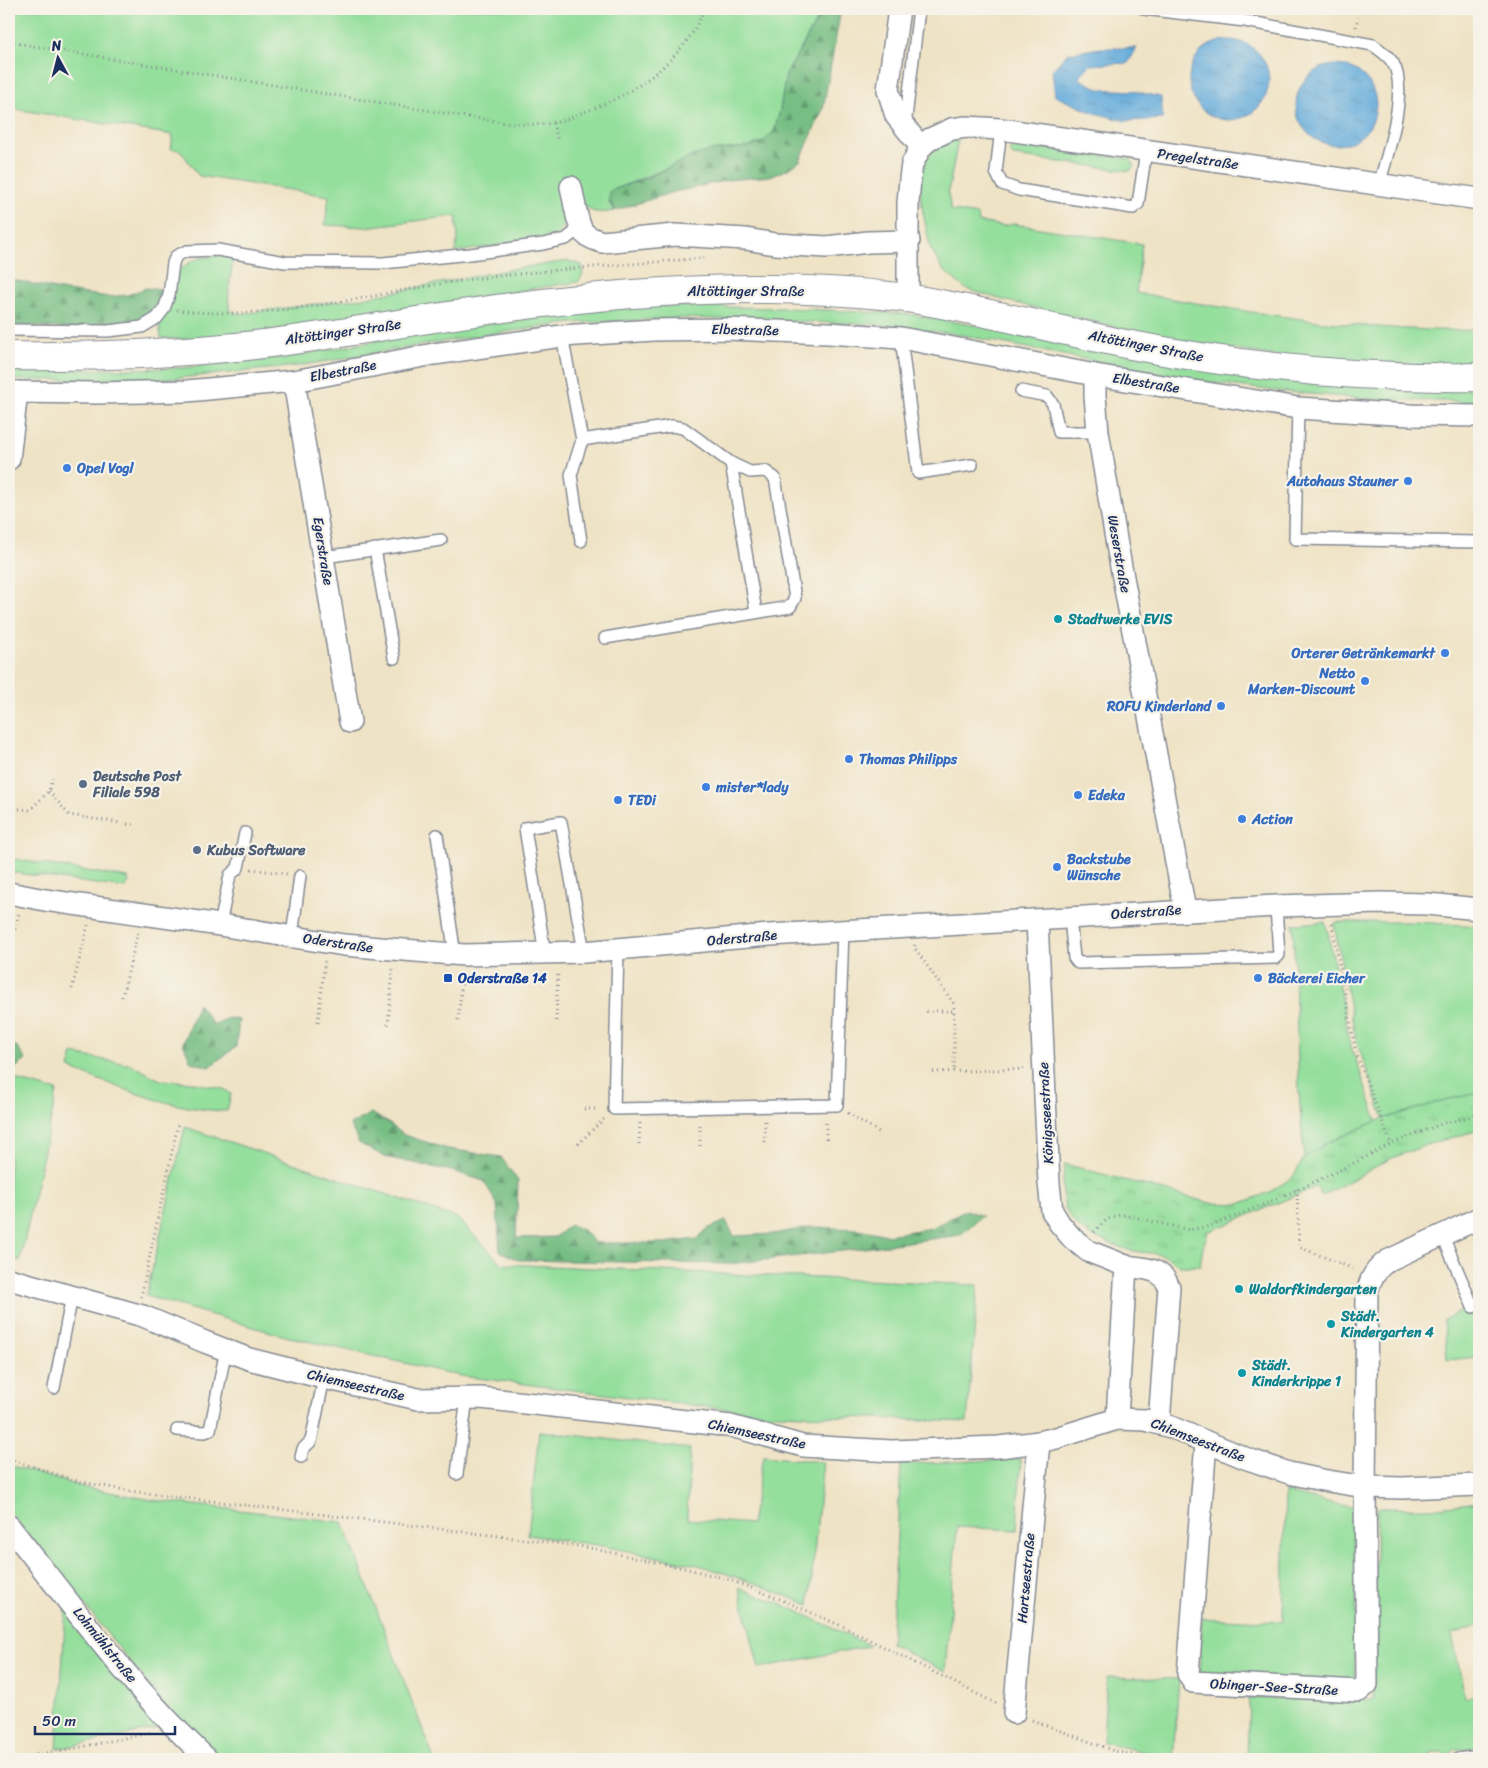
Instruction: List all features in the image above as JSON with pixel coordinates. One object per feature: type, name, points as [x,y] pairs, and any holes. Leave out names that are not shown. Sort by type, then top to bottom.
[{"type":"main road","name":"Altöttinger Straße","points":[[9,356],[90,356],[244,346],[338,334],[482,310],[596,297],[649,292],[774,289],[908,298],[1028,321],[1130,344],[1236,363],[1440,378],[1479,377]]},
{"type":"street","points":[[899,9],[888,90],[896,116],[921,147],[912,164],[908,203],[908,298]]},
{"type":"street","name":"Pregelstraße","points":[[921,147],[930,139],[952,129],[966,127],[1001,129],[1479,199]]},
{"type":"street","points":[[571,187],[584,234],[593,240],[602,242],[675,235],[746,239],[775,244],[827,247],[868,242],[909,241]]},
{"type":"street","name":"Elbestraße","points":[[13,392],[98,394],[187,391],[294,381],[434,354],[562,336],[654,330],[727,329],[901,338],[1095,375],[1298,408],[1410,415],[1479,416]]},
{"type":"street","name":"Weserstraße","points":[[1095,375],[1098,432],[1117,545],[1185,910]]},
{"type":"street","name":"Egerstraße","points":[[294,381],[350,722]]},
{"type":"street","points":[[9,459],[13,392]]},
{"type":"street","name":"Oderstraße","points":[[16,894],[326,942],[460,955],[584,952],[843,930],[1185,910],[1328,904],[1427,904],[1479,909]]},
{"type":"street","name":"Königsseestraße","points":[[1037,920],[1043,1069],[1052,1211],[1060,1224],[1088,1251],[1126,1266],[1155,1271],[1166,1277],[1168,1286],[1159,1423]]},
{"type":"street","points":[[1365,1487],[1366,1292],[1371,1276],[1378,1267],[1387,1261],[1479,1218]]},
{"type":"street","points":[[1117,1420],[1126,1266]]},
{"type":"street","name":"Chiemseestraße","points":[[9,1279],[138,1314],[250,1359],[418,1399],[481,1398],[731,1426],[803,1446],[902,1450],[999,1447],[1039,1442],[1117,1420],[1145,1420],[1159,1423],[1245,1458],[1322,1480],[1365,1487],[1479,1485]]},
{"type":"street","name":"Hartseestraße","points":[[1014,1713],[1039,1442]]},
{"type":"street","name":"Obinger-See-Straße","points":[[1206,1442],[1188,1674],[1193,1682],[1355,1691],[1367,1684],[1365,1487]]},
{"type":"street","name":"Lohmühlstraße","points":[[9,1526],[128,1674],[169,1721],[207,1759]]},
{"type":"lane","points":[[905,127],[920,9]]},
{"type":"lane","points":[[1144,9],[1177,10],[1245,20],[1366,44],[1387,55],[1394,65],[1399,101],[1380,185]]},
{"type":"lane","points":[[1001,129],[996,172],[1002,184],[1019,190],[1133,208],[1138,204],[1146,151]]},
{"type":"lane","points":[[9,330],[130,330],[142,327],[157,318],[164,308],[169,295],[172,263],[176,256],[187,251],[218,250],[285,262],[383,263],[543,244],[566,239],[581,227]]},
{"type":"lane","points":[[562,336],[582,440],[572,475],[581,541]]},
{"type":"lane","points":[[901,338],[918,473],[972,465]]},
{"type":"lane","points":[[1021,391],[1047,396],[1053,404],[1059,432],[1098,432]]},
{"type":"lane","points":[[1298,408],[1296,539],[1479,542]]},
{"type":"lane","points":[[582,440],[672,426],[682,428],[731,463],[750,472],[765,471],[775,478],[795,598],[790,608],[604,638]]},
{"type":"lane","points":[[731,463],[756,612]]},
{"type":"lane","points":[[324,556],[441,540]]},
{"type":"lane","points":[[375,549],[394,658]]},
{"type":"lane","points":[[552,953],[525,828],[561,822],[584,952]]},
{"type":"lane","points":[[220,925],[230,875],[238,868],[246,833]]},
{"type":"lane","points":[[437,835],[460,955]]},
{"type":"lane","points":[[292,936],[300,876]]},
{"type":"lane","points":[[1070,918],[1074,958],[1078,963],[1276,958],[1279,955],[1276,906]]},
{"type":"lane","points":[[618,949],[614,1109],[832,1105],[843,930]]},
{"type":"lane","points":[[1442,1234],[1473,1306]]},
{"type":"lane","points":[[54,1388],[72,1296]]},
{"type":"lane","points":[[177,1430],[204,1432],[210,1430],[226,1349]]},
{"type":"lane","points":[[301,1457],[303,1449],[311,1441],[324,1378]]},
{"type":"lane","points":[[457,1474],[467,1398]]},
{"type":"lane","points":[[1458,1759],[1479,1756]]},
{"type":"path","points":[[9,42],[480,119],[527,124],[553,123],[622,97],[647,80],[680,48],[693,32],[705,9]]},
{"type":"path","points":[[553,123],[558,141]]},
{"type":"path","points":[[164,308],[204,313],[259,313],[459,281],[558,270],[711,258]]},
{"type":"path","points":[[9,808],[30,810],[49,791],[52,779]]},
{"type":"path","points":[[49,791],[70,815],[133,825]]},
{"type":"path","points":[[238,868],[300,876]]},
{"type":"path","points":[[9,954],[16,894]]},
{"type":"path","points":[[1328,904],[1356,1053],[1390,1144]]},
{"type":"path","points":[[72,989],[93,907]]},
{"type":"path","points":[[122,997],[143,914]]},
{"type":"path","points":[[916,927],[914,947],[954,1004],[954,1072]]},
{"type":"path","points":[[318,1022],[326,942]]},
{"type":"path","points":[[388,1025],[394,950]]},
{"type":"path","points":[[552,953],[556,1021]]},
{"type":"path","points":[[458,1020],[460,955]]},
{"type":"path","points":[[926,1011],[954,1011]]},
{"type":"path","points":[[934,1072],[1043,1069]]},
{"type":"path","points":[[826,1139],[832,1105],[882,1134]]},
{"type":"path","points":[[765,1142],[766,1106]]},
{"type":"path","points":[[700,1108],[700,1146]]},
{"type":"path","points":[[584,1109],[614,1109]]},
{"type":"path","points":[[578,1144],[614,1109]]},
{"type":"path","points":[[640,1109],[640,1144]]},
{"type":"path","points":[[1081,1246],[1101,1225],[1115,1215],[1189,1230],[1211,1226],[1277,1199],[1390,1144],[1444,1123],[1479,1114]]},
{"type":"path","points":[[138,1314],[178,1124]]},
{"type":"path","points":[[1297,1189],[1299,1247],[1371,1276]]},
{"type":"path","points":[[9,1459],[77,1481],[130,1491],[580,1546],[730,1580],[844,1627],[1014,1713],[1114,1751],[1152,1759]]},
{"type":"path","points":[[36,1759],[36,1754],[63,1751],[157,1731],[169,1721]]},
{"type":"green space","points":[[9,9],[823,9],[786,75],[774,132],[763,142],[747,147],[710,151],[610,191],[609,202],[614,211],[592,211],[581,201],[565,212],[565,223],[558,235],[455,252],[458,239],[456,216],[365,227],[325,225],[329,196],[199,176],[180,150],[171,149],[173,135],[9,108]]},
{"type":"green space","points":[[823,9],[841,9],[823,109],[800,161],[786,170],[770,176],[728,180],[670,193],[614,211],[609,202],[610,191],[651,176],[692,156],[710,151],[747,147],[763,142],[774,131],[786,75]]},
{"type":"green space","points":[[958,140],[948,193],[951,210],[977,215],[979,222],[1002,226],[1014,224],[1142,244],[1136,293],[1264,314],[1350,325],[1436,330],[1479,330],[1479,369],[1276,356],[1161,338],[1003,300],[966,289],[943,270],[930,247],[921,202],[920,180],[923,167],[931,152],[945,143]]},
{"type":"green space","points":[[1015,145],[1131,159],[1134,165],[1130,171],[1013,156],[1009,151]]},
{"type":"green space","points":[[217,255],[229,257],[233,260],[229,305],[230,311],[240,314],[363,298],[512,269],[569,261],[582,265],[583,272],[578,282],[353,318],[220,336],[190,339],[161,338],[159,324],[174,295],[178,271],[196,260]]},
{"type":"green space","points":[[9,279],[60,290],[109,297],[128,295],[146,288],[162,290],[162,300],[143,319],[113,327],[77,328],[9,325]]},
{"type":"green space","points":[[665,306],[785,308],[908,314],[1008,331],[1479,390],[1479,402],[1368,399],[1276,391],[1184,379],[957,334],[869,324],[684,318],[572,323],[490,334],[297,366],[169,379],[9,380],[9,371],[181,368],[294,356],[452,327],[618,308]]},
{"type":"green space","points":[[9,858],[128,878],[129,883],[125,888],[9,872]]},
{"type":"green space","points":[[1325,922],[1351,1046],[1377,1121],[1325,1144],[1304,1158],[1299,1092],[1293,924]]},
{"type":"green space","points":[[1337,922],[1416,922],[1479,926],[1479,1093],[1445,1100],[1384,1119],[1356,1040],[1334,924]]},
{"type":"green space","points":[[198,1004],[213,1025],[228,1018],[239,1020],[236,1047],[209,1067],[191,1062],[183,1043]]},
{"type":"green space","points":[[9,1043],[16,1046],[26,1060],[12,1070],[9,1069]]},
{"type":"green space","points":[[73,1054],[132,1065],[160,1080],[191,1082],[224,1089],[231,1094],[227,1111],[186,1107],[146,1097],[107,1083],[69,1068]]},
{"type":"green space","points":[[9,1078],[57,1091],[20,1261],[9,1257]]},
{"type":"green space","points":[[1479,1093],[1479,1130],[1429,1144],[1390,1159],[1322,1196],[1316,1187],[1208,1232],[1200,1266],[1179,1266],[1167,1257],[1126,1249],[1093,1236],[1073,1222],[1064,1203],[1063,1179],[1065,1164],[1210,1203],[1239,1204],[1270,1192],[1293,1177],[1304,1158],[1325,1144],[1377,1121],[1445,1100]]},
{"type":"green space","points":[[371,1113],[404,1135],[448,1149],[501,1157],[518,1181],[516,1238],[555,1237],[570,1225],[583,1230],[595,1243],[664,1243],[697,1239],[707,1229],[726,1221],[734,1236],[773,1234],[811,1227],[859,1229],[887,1235],[931,1228],[967,1210],[982,1216],[960,1235],[729,1264],[518,1260],[500,1251],[497,1204],[484,1181],[452,1171],[385,1157],[359,1143],[350,1125]]},
{"type":"green space","points":[[185,1127],[457,1218],[502,1264],[978,1285],[967,1422],[756,1413],[461,1376],[281,1335],[146,1296]]},
{"type":"green space","points":[[1479,1301],[1479,1357],[1447,1360],[1444,1320]]},
{"type":"green space","points":[[539,1431],[690,1449],[687,1519],[751,1524],[763,1456],[823,1462],[809,1605],[757,1584],[702,1566],[602,1546],[528,1535]]},
{"type":"green space","points":[[1021,1459],[1017,1530],[957,1527],[945,1672],[891,1644],[901,1464]]},
{"type":"green space","points":[[9,1465],[83,1487],[152,1500],[343,1522],[434,1759],[218,1759],[173,1715],[9,1511]]},
{"type":"green space","points":[[1285,1492],[1340,1505],[1359,1506],[1354,1683],[1199,1676],[1202,1618],[1283,1622]]},
{"type":"green space","points":[[1479,1502],[1479,1626],[1452,1634],[1465,1697],[1479,1693],[1479,1747],[1454,1750],[1451,1754],[1444,1754],[1442,1752],[1430,1754],[1431,1759],[1247,1759],[1249,1698],[1373,1700],[1377,1508],[1430,1508]]},
{"type":"green space","points":[[739,1588],[791,1608],[870,1646],[759,1668]]},
{"type":"green space","points":[[66,1607],[163,1724],[155,1729],[57,1749]]},
{"type":"green space","points":[[1107,1677],[1179,1679],[1173,1759],[1103,1742]]},
{"type":"water","points":[[1346,9],[1392,9],[1369,14]]},
{"type":"water","points":[[1229,40],[1244,43],[1257,52],[1266,65],[1269,80],[1266,95],[1257,108],[1244,117],[1229,120],[1214,117],[1201,108],[1192,95],[1189,80],[1192,65],[1201,52],[1214,43]]},
{"type":"water","points":[[1101,48],[1137,48],[1128,63],[1090,65],[1078,78],[1099,89],[1133,91],[1161,97],[1163,119],[1126,121],[1091,112],[1055,96],[1052,70],[1068,53]]},
{"type":"water","points":[[1336,65],[1351,68],[1364,77],[1373,90],[1376,105],[1373,120],[1364,133],[1351,142],[1336,145],[1321,142],[1308,133],[1299,120],[1296,105],[1299,90],[1308,77],[1321,68]]},
{"type":"place","name":"Opel Vogl","points":[[67,468]]},
{"type":"place","name":"Autohaus Stauner","points":[[1408,481]]},
{"type":"place","name":"Stadtwerke EVIS","points":[[1058,619]]},
{"type":"place","name":"Orterer Getränkemarkt","points":[[1445,653]]},
{"type":"place","name":"Netto Marken-Discount","points":[[1365,681]]},
{"type":"place","name":"ROFU Kinderland","points":[[1221,706]]},
{"type":"place","name":"Thomas Philipps","points":[[849,759]]},
{"type":"place","name":"Deutsche Post Filiale 598","points":[[83,784]]},
{"type":"place","name":"mister*lady","points":[[706,787]]},
{"type":"place","name":"Edeka","points":[[1078,795]]},
{"type":"place","name":"TEDi","points":[[618,800]]},
{"type":"place","name":"Action","points":[[1242,819]]},
{"type":"place","name":"Kubus Software","points":[[197,850]]},
{"type":"place","name":"Backstube Wünsche","points":[[1057,867]]},
{"type":"place","name":"Oderstraße 14","points":[[448,978]]},
{"type":"place","name":"Bäckerei Eicher","points":[[1258,978]]},
{"type":"place","name":"Waldorfkindergarten","points":[[1239,1289]]},
{"type":"place","name":"Städt. Kindergarten 4","points":[[1331,1324]]},
{"type":"place","name":"Städt. Kinderkrippe 1","points":[[1242,1373]]}]
